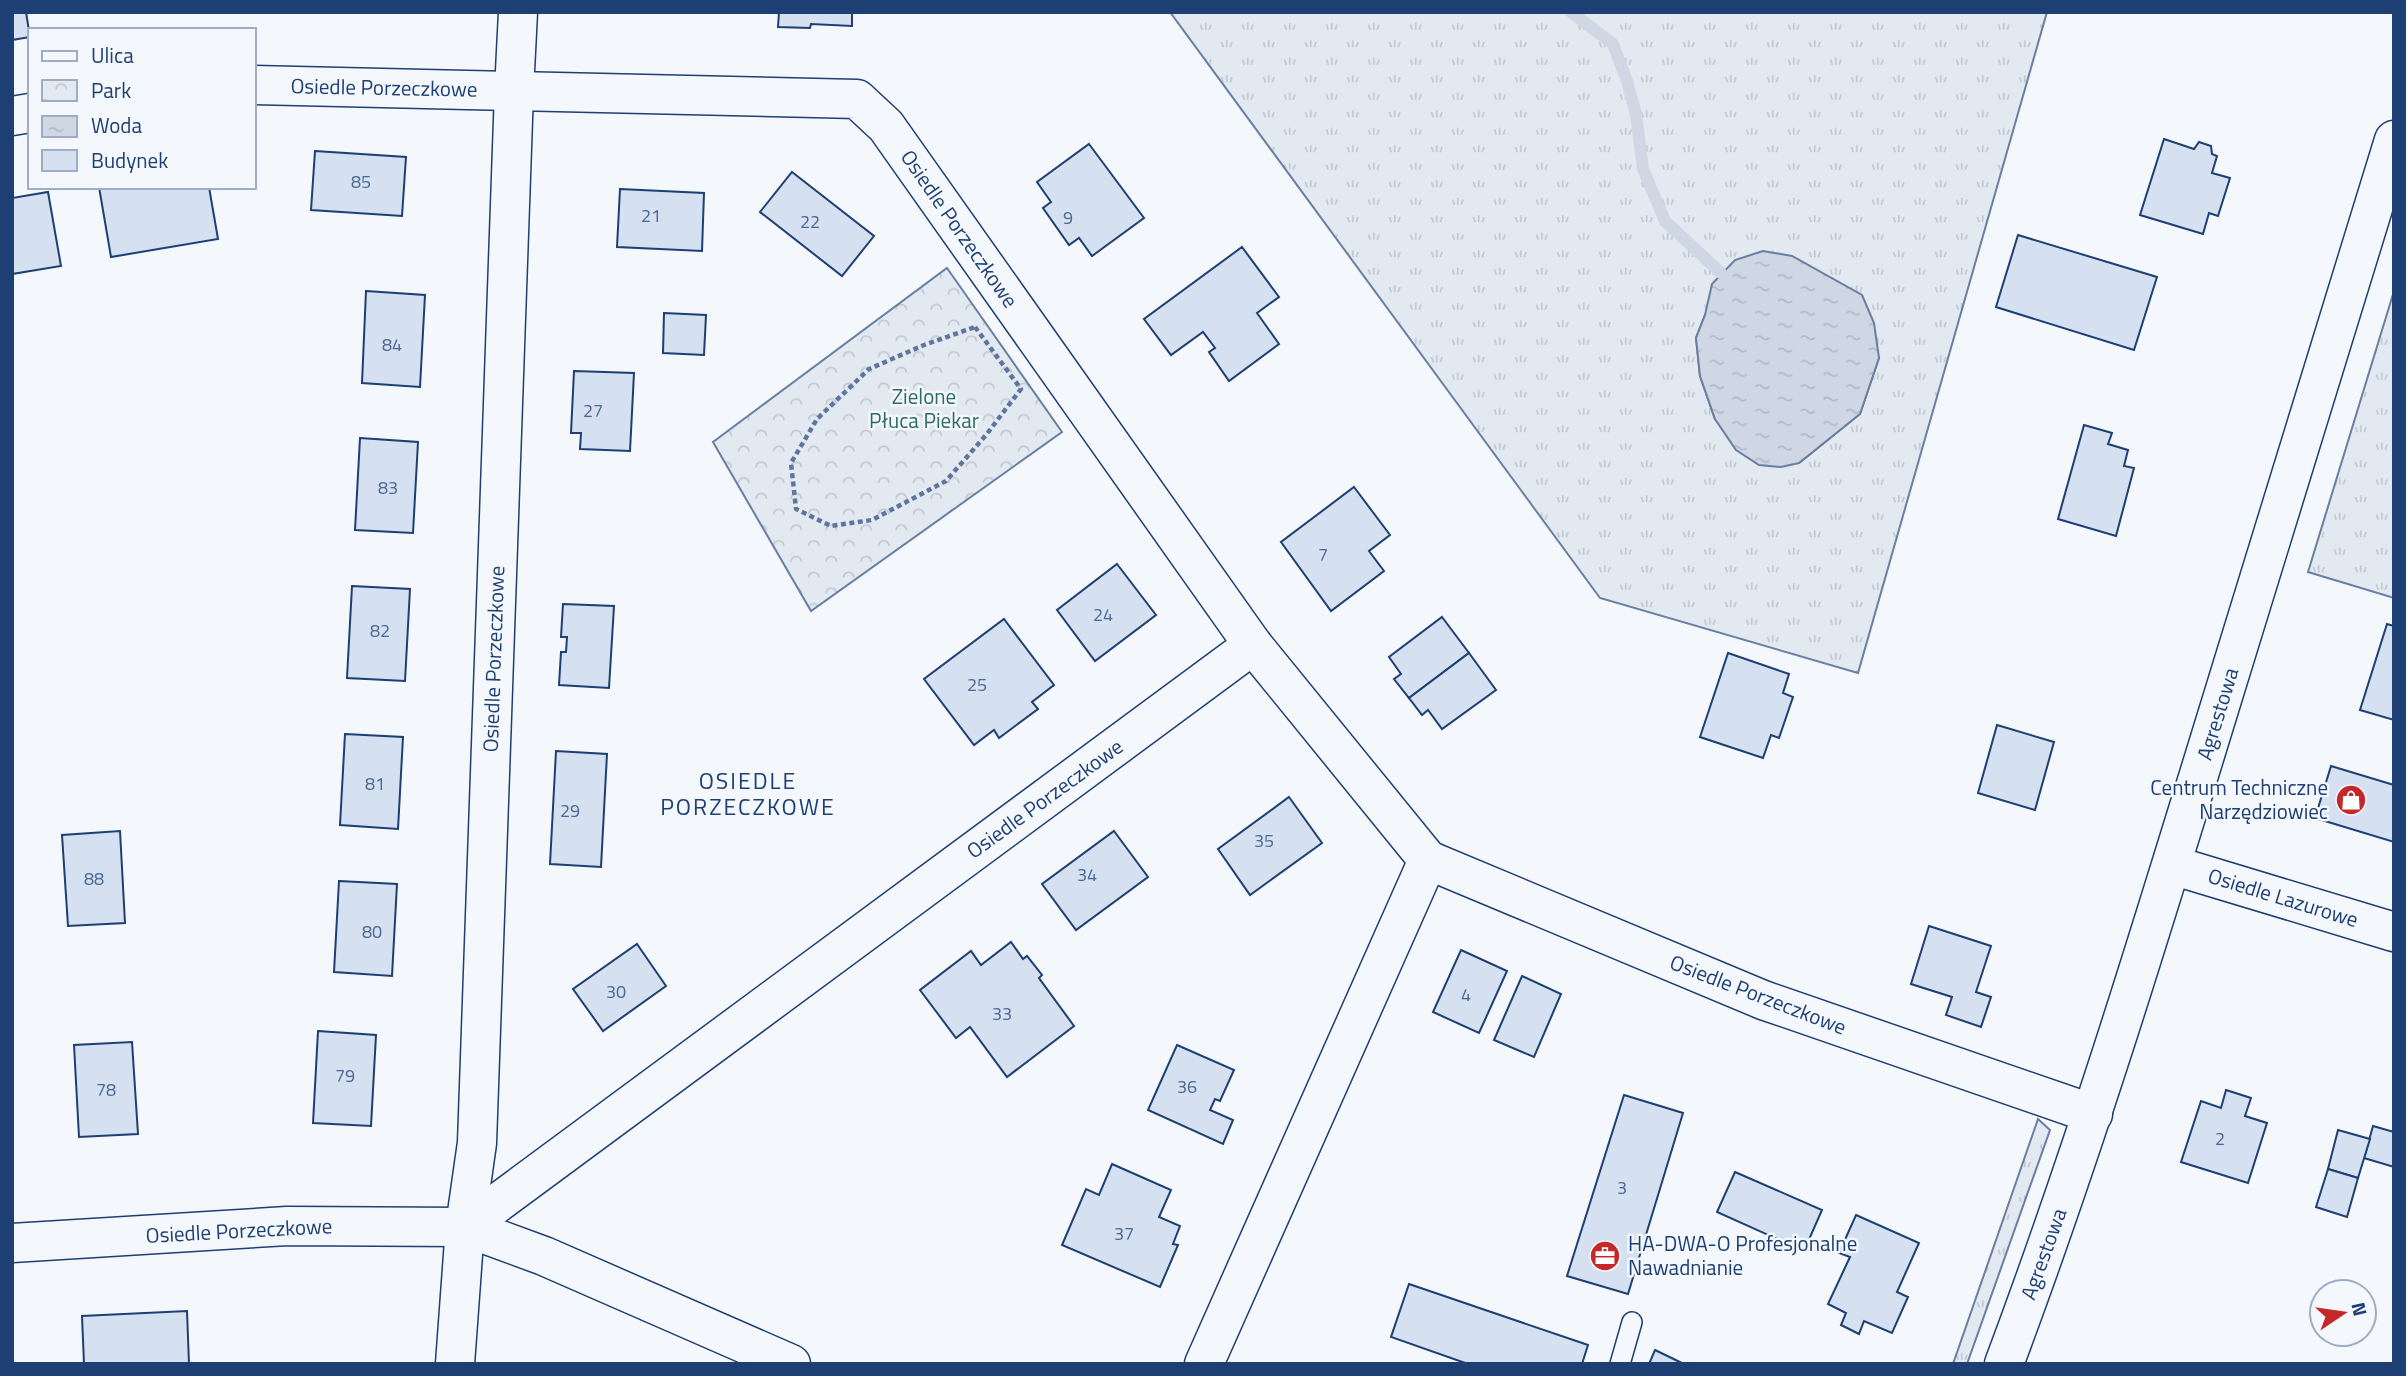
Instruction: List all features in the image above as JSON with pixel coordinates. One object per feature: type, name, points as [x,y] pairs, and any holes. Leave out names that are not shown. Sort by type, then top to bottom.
[{"type":"street","name":"Osiedle Porzeczkowe","points":[[465,1227],[477,1143],[518,12]]},
{"type":"street","name":"Osiedle Porzeczkowe","points":[[256,85],[857,99],[886,126],[1253,645],[1428,860],[1763,1000],[2093,1114]]},
{"type":"street","name":"Agrestowa","points":[[2004,1364],[2044,1259],[2093,1114],[2394,140]]},
{"type":"street","name":"Osiedle Porzeczkowe","points":[[465,1227],[1253,645]]},
{"type":"street","points":[[1204,1364],[1428,860]]},
{"type":"street","name":"Osiedle Lazurowe","points":[[2172,865],[2394,932]]},
{"type":"street","name":"Osiedle Porzeczkowe","points":[[13,1243],[287,1226],[465,1227],[544,1256],[791,1364]]},
{"type":"street","points":[[455,1364],[465,1227]]},
{"type":"street","points":[[12,1229],[13,1243]]},
{"type":"lane","points":[[1620,1364],[1632,1322]]},
{"type":"path","points":[[975,327],[1021,389],[946,481],[872,520],[831,526],[796,509],[791,463],[817,419],[869,369],[975,327]]},
{"type":"green space","points":[[1170,12],[2047,12],[1858,673],[1600,598]],"holes":[[[1705,315],[1879,358],[1860,414],[1799,463],[1715,419],[1700,376],[1696,338]]]},
{"type":"green space","name":"Zielone Płuca Piekar","points":[[947,268],[1062,432],[811,611],[713,442]]},
{"type":"green space","points":[[2394,291],[2394,598],[2308,572]]},
{"type":"green space","points":[[2038,1119],[2050,1130],[1967,1364],[1953,1364]]},
{"type":"water","points":[[1763,251],[1792,256],[1862,295],[1874,323],[1879,358],[1860,414],[1799,463],[1781,467],[1759,465],[1736,450],[1715,419],[1700,376],[1696,338],[1712,284],[1735,260]]},
{"type":"building","points":[[12,12],[26,12],[28,37],[12,40]]},
{"type":"building","points":[[779,12],[852,12],[852,26],[811,24],[810,28],[778,27]]},
{"type":"building","points":[[2164,139],[2194,149],[2199,142],[2211,146],[2212,154],[2217,156],[2212,173],[2230,178],[2218,216],[2209,213],[2203,234],[2140,215]]},
{"type":"building","points":[[1089,144],[1144,218],[1092,256],[1079,238],[1069,245],[1043,208],[1051,202],[1037,182]]},
{"type":"building","points":[[315,151],[406,157],[402,216],[311,210]]},
{"type":"building","points":[[792,172],[874,236],[842,276],[760,212]]},
{"type":"building","points":[[99,189],[209,189],[218,239],[111,257]]},
{"type":"building","points":[[620,189],[704,193],[702,251],[617,247]]},
{"type":"building","points":[[48,192],[61,266],[12,274],[12,198]]},
{"type":"building","points":[[2018,235],[2157,277],[2134,350],[1996,307]]},
{"type":"building","points":[[1242,247],[1279,297],[1257,313],[1279,344],[1229,381],[1209,352],[1215,348],[1203,332],[1171,355],[1144,319]]},
{"type":"building","points":[[366,291],[425,295],[420,387],[362,383]]},
{"type":"building","points":[[664,313],[706,315],[704,355],[663,353]]},
{"type":"building","points":[[574,371],[634,373],[630,451],[580,449],[581,433],[571,433]]},
{"type":"building","points":[[2084,425],[2112,433],[2108,444],[2128,450],[2124,466],[2134,468],[2116,536],[2058,519]]},
{"type":"building","points":[[360,438],[418,442],[413,533],[355,530]]},
{"type":"building","points":[[1354,487],[1390,535],[1369,551],[1384,571],[1331,611],[1281,542]]},
{"type":"building","points":[[1117,564],[1156,615],[1095,661],[1057,610]]},
{"type":"building","points":[[352,586],[410,589],[405,681],[347,678]]},
{"type":"building","points":[[563,604],[614,606],[609,688],[559,685],[561,652],[566,652],[567,637],[561,637]]},
{"type":"building","points":[[1442,617],[1469,653],[1409,698],[1394,679],[1401,674],[1389,657]]},
{"type":"building","points":[[1004,619],[1054,685],[1032,702],[1038,709],[999,738],[994,730],[974,745],[924,679]]},
{"type":"building","points":[[2387,624],[2394,626],[2394,720],[2360,710]]},
{"type":"building","points":[[1469,653],[1496,690],[1442,729],[1428,710],[1422,715],[1409,698]]},
{"type":"building","points":[[1728,653],[1789,674],[1783,693],[1793,697],[1779,738],[1771,735],[1763,758],[1700,737]]},
{"type":"building","points":[[1997,725],[2054,742],[2035,810],[1978,793]]},
{"type":"building","points":[[345,734],[403,737],[398,829],[340,825]]},
{"type":"building","points":[[556,751],[607,754],[601,867],[550,864]]},
{"type":"building","points":[[2331,766],[2394,785],[2394,842],[2315,818]]},
{"type":"building","points":[[1289,797],[1322,843],[1250,895],[1218,849]]},
{"type":"building","points":[[120,831],[125,923],[68,926],[62,835]]},
{"type":"building","points":[[1114,831],[1148,877],[1076,930],[1042,884]]},
{"type":"building","points":[[339,881],[397,884],[392,976],[334,972]]},
{"type":"building","points":[[1929,926],[1991,946],[1976,992],[1991,997],[1981,1027],[1946,1015],[1952,997],[1911,984]]},
{"type":"building","points":[[1011,942],[1023,959],[1027,956],[1042,975],[1039,978],[1074,1026],[1007,1077],[970,1027],[956,1038],[920,990],[971,951],[981,965]]},
{"type":"building","points":[[637,944],[666,986],[603,1031],[573,989]]},
{"type":"building","points":[[1461,950],[1507,971],[1479,1033],[1433,1012]]},
{"type":"building","points":[[1522,976],[1561,994],[1534,1057],[1494,1040]]},
{"type":"building","points":[[318,1031],[376,1035],[371,1126],[313,1123]]},
{"type":"building","points":[[132,1042],[138,1134],[79,1137],[74,1045]]},
{"type":"building","points":[[1177,1045],[1234,1070],[1220,1101],[1215,1099],[1210,1110],[1233,1120],[1223,1144],[1148,1110]]},
{"type":"building","points":[[2226,1090],[2251,1098],[2245,1116],[2267,1123],[2248,1183],[2181,1162],[2201,1101],[2221,1108]]},
{"type":"building","points":[[1624,1095],[1683,1113],[1628,1294],[1567,1276]]},
{"type":"building","points":[[2373,1126],[2394,1132],[2394,1167],[2364,1158]]},
{"type":"building","points":[[2338,1130],[2370,1139],[2358,1178],[2328,1169]]},
{"type":"building","points":[[1112,1164],[1171,1190],[1159,1217],[1180,1226],[1173,1244],[1178,1245],[1160,1287],[1062,1245],[1086,1189],[1099,1195]]},
{"type":"building","points":[[2328,1169],[2358,1178],[2347,1217],[2316,1207]]},
{"type":"building","points":[[1735,1172],[1822,1210],[1804,1251],[1717,1212]]},
{"type":"building","points":[[1856,1215],[1919,1243],[1897,1292],[1908,1297],[1892,1333],[1864,1321],[1859,1334],[1841,1325],[1846,1313],[1828,1304],[1850,1257],[1839,1253]]},
{"type":"building","points":[[1409,1284],[1588,1345],[1582,1364],[1468,1364],[1391,1337]]},
{"type":"building","points":[[187,1311],[189,1364],[84,1364],[82,1316]]},
{"type":"building","points":[[1655,1350],[1684,1364],[1649,1364]]},
{"type":"waterway","points":[[1571,12],[1613,44],[1636,114],[1643,169],[1665,221],[1721,273]]},
{"type":"place","name":"Centrum Techniczne Narzędziowiec","points":[[2351,800]]},
{"type":"place","name":"HA-DWA-O Profesjonalne Nawadnianie","points":[[1605,1256]]},
{"type":"district","name":"OSIEDLE PORZECZKOWE","points":[[748,794]]}]
